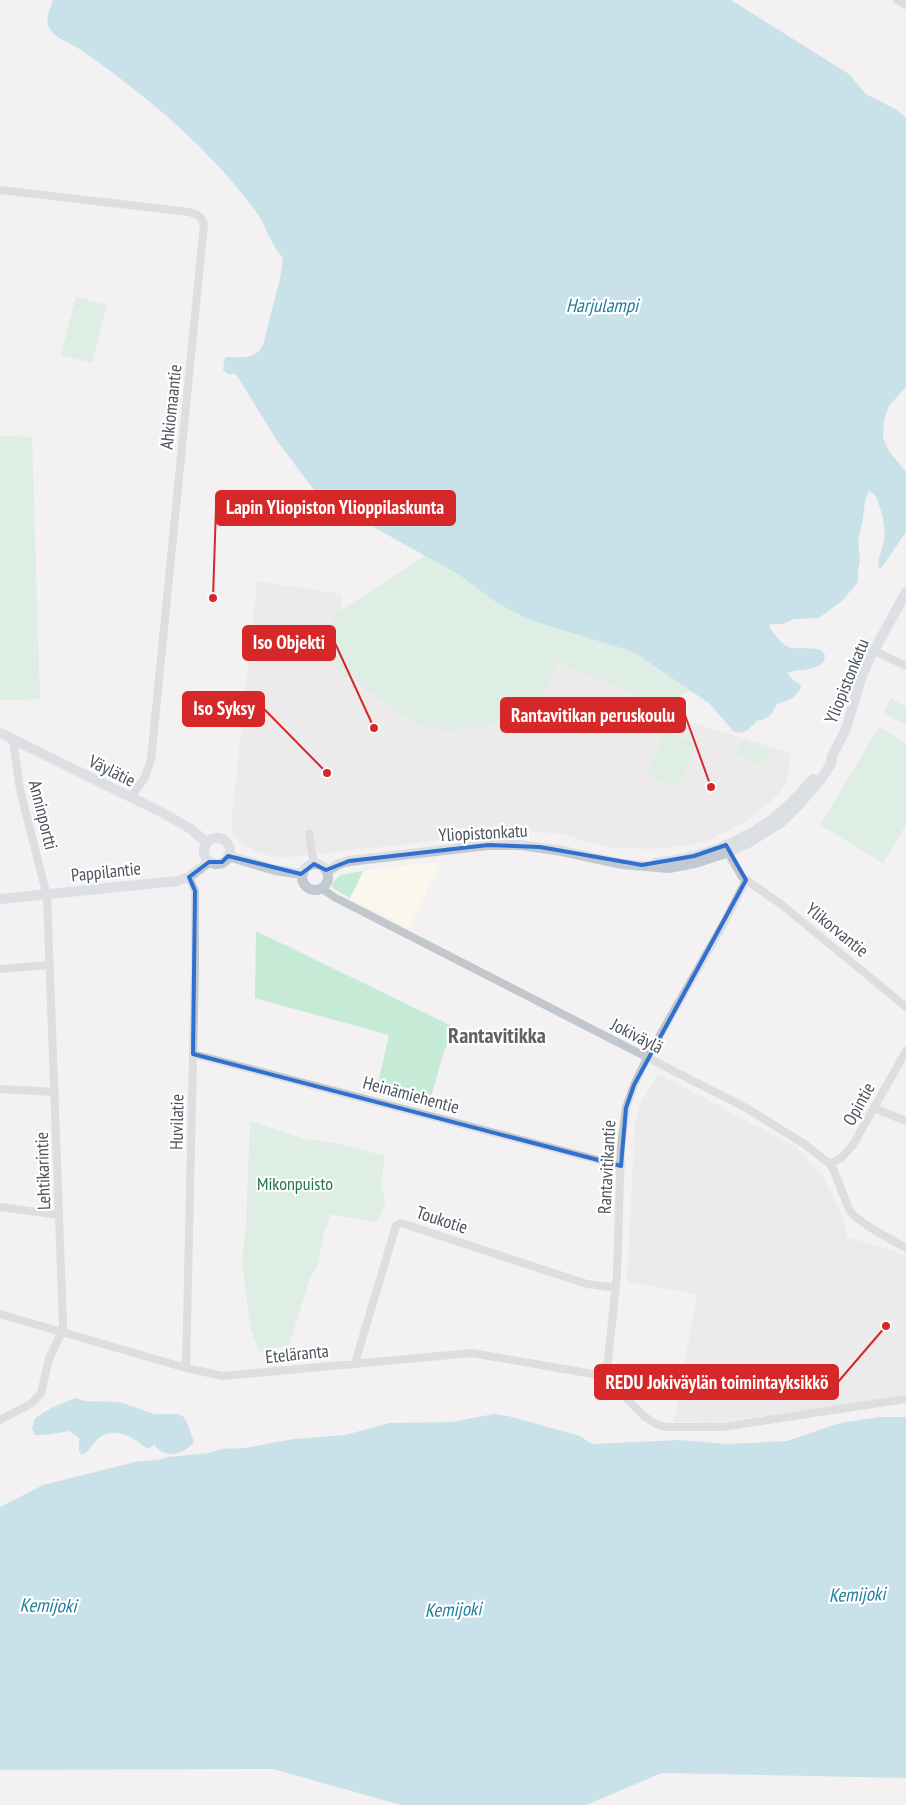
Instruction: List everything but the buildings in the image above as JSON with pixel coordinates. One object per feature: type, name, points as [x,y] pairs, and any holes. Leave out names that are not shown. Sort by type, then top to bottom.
[{"type":"street","points":[[897,0],[906,5]]},
{"type":"street","name":"Ahkiomaantie","points":[[0,190],[189,212],[198,214],[204,224],[151,760],[140,785],[131,798]]},
{"type":"street","name":"Yliopistonkatu","points":[[326,871],[349,861],[505,845],[540,847],[622,864],[642,865],[694,856],[750,842],[780,823],[798,806],[819,782],[831,764],[832,756],[846,729],[861,678],[906,592]]},
{"type":"street","points":[[875,651],[906,666]]},
{"type":"street","name":"Väylätie","points":[[0,733],[162,812],[191,829],[207,843]]},
{"type":"street","name":"Anninportti","points":[[13,740],[20,790],[47,896]]},
{"type":"street","points":[[309,834],[314,864]]},
{"type":"street","points":[[213,839],[221,839],[229,848],[228,856],[222,862],[214,864],[209,862],[204,851],[207,843],[213,839]]},
{"type":"street","points":[[728,848],[738,872],[746,880]]},
{"type":"street","points":[[228,856],[274,870],[302,874]]},
{"type":"street","name":"Pappilantie","points":[[0,899],[47,896],[177,881],[189,877],[209,862]]},
{"type":"street","points":[[314,864],[321,866],[326,871],[328,879],[321,888],[313,889],[306,885],[302,878],[302,874],[307,867],[314,864]]},
{"type":"street","name":"Huvilatie","points":[[186,1368],[194,1054],[195,890],[189,877]]},
{"type":"street","name":"Ylikorvantie","points":[[746,880],[782,905],[906,1007]]},
{"type":"street","name":"Rantavitikantie","points":[[604,1376],[608,1360],[616,1288],[623,1130],[626,1108],[634,1085],[647,1058],[726,921],[746,880]]},
{"type":"street","name":"Jokiväylä","points":[[321,888],[334,897],[750,1110],[804,1144],[830,1164],[849,1209],[854,1216],[906,1248]]},
{"type":"street","name":"Lehtikarintie","points":[[0,1420],[32,1403],[41,1393],[49,1359],[62,1331],[56,1092],[47,896]]},
{"type":"street","points":[[0,969],[49,965]]},
{"type":"street","name":"Opintie","points":[[830,1164],[849,1150],[906,1051]]},
{"type":"street","name":"Heinämiehentie","points":[[194,1054],[621,1166]]},
{"type":"street","points":[[0,1089],[56,1092]]},
{"type":"street","points":[[874,1108],[906,1121]]},
{"type":"street","points":[[0,1208],[59,1215]]},
{"type":"street","name":"Toukotie","points":[[355,1363],[396,1226],[401,1223],[587,1284],[616,1288]]},
{"type":"street","name":"Eteläranta","points":[[0,1314],[186,1368],[223,1376],[472,1353],[604,1376]]},
{"type":"street","points":[[604,1376],[645,1417],[656,1424],[666,1426],[722,1426],[906,1399]]},
{"type":"highlighted area","points":[[488,845],[540,847],[642,865],[694,856],[726,845],[746,880],[634,1085],[626,1108],[621,1166],[193,1054],[195,891],[189,877],[209,862],[222,862],[228,856],[301,874],[314,864],[326,870],[349,861]]},
{"type":"shaded area","points":[[257,581],[341,594],[341,664],[554,656],[667,698],[668,715],[791,753],[787,781],[780,792],[767,805],[743,823],[711,839],[676,847],[651,849],[615,848],[563,834],[524,831],[291,857],[275,857],[257,852],[241,843],[234,835],[231,827]]},
{"type":"shaded area","points":[[441,861],[409,928],[350,899],[364,871]]},
{"type":"shaded area","points":[[658,1074],[795,1146],[823,1176],[843,1218],[847,1237],[906,1255],[906,1396],[713,1423],[674,1422],[697,1294],[627,1282],[635,1124],[640,1104]]},
{"type":"green space","points":[[76,297],[107,305],[92,363],[61,355]]},
{"type":"green space","points":[[236,373],[350,443],[691,690],[656,707],[646,698],[557,662],[546,689],[516,710],[483,727],[439,730],[413,722],[352,677],[341,676],[336,669],[338,643],[333,638],[332,616],[425,556],[338,507],[323,502],[278,442]]},
{"type":"green space","points":[[0,436],[32,437],[40,699],[0,700]]},
{"type":"green space","points":[[891,698],[906,707],[906,725],[883,712]]},
{"type":"green space","points":[[879,727],[906,743],[906,825],[883,863],[820,825]]},
{"type":"green space","points":[[665,731],[696,743],[678,787],[647,775]]},
{"type":"green space","points":[[742,742],[769,749],[764,766],[737,754]]},
{"type":"green space","points":[[363,871],[350,898],[334,889],[331,885],[340,875]]},
{"type":"green space","points":[[256,931],[456,1028],[444,1051],[428,1108],[376,1093],[389,1035],[255,998]]},
{"type":"green space","name":"Mikonpuisto","points":[[250,1121],[304,1139],[336,1143],[385,1156],[381,1182],[385,1204],[376,1222],[330,1214],[320,1256],[311,1275],[289,1345],[259,1352],[250,1326],[242,1261],[246,1226]]},
{"type":"water","name":"Harjulampi","points":[[53,0],[731,0],[849,74],[866,94],[897,110],[906,118],[906,387],[889,406],[884,420],[883,437],[889,451],[906,472],[906,532],[882,567],[879,568],[884,538],[884,525],[882,513],[875,495],[869,491],[865,501],[858,540],[860,559],[858,582],[843,600],[819,618],[794,619],[783,624],[770,624],[770,628],[787,647],[821,650],[825,655],[824,662],[819,665],[810,669],[787,673],[800,684],[801,688],[796,695],[777,704],[770,715],[765,719],[758,720],[744,732],[733,731],[710,704],[634,652],[527,619],[496,602],[458,574],[338,507],[323,502],[278,442],[236,374],[228,374],[223,370],[225,357],[251,356],[256,354],[263,345],[280,279],[283,258],[274,246],[254,209],[199,146],[123,81],[81,50],[53,33],[48,25],[48,18]]},
{"type":"water","points":[[76,1398],[84,1401],[120,1402],[154,1414],[178,1414],[184,1417],[194,1442],[185,1450],[169,1454],[159,1450],[155,1445],[147,1449],[136,1440],[122,1434],[108,1433],[102,1436],[82,1455],[79,1451],[79,1438],[69,1431],[35,1435],[32,1429],[35,1418],[53,1407]]},
{"type":"water","name":"Kemijoki","points":[[494,1414],[508,1416],[580,1436],[592,1444],[679,1440],[727,1444],[787,1441],[840,1423],[880,1417],[906,1417],[906,1778],[662,1773],[586,1805],[401,1805],[273,1769],[0,1770],[0,1507],[43,1485],[135,1462],[210,1453],[221,1449],[245,1448],[294,1439],[345,1435],[390,1423],[452,1422]]},
{"type":"place","name":"Lapin Yliopiston Ylioppilaskunta","points":[[213,598]]},
{"type":"place","name":"Iso Objekti","points":[[374,728]]},
{"type":"place","name":"Iso Syksy","points":[[327,773]]},
{"type":"place","name":"Rantavitikan peruskoulu","points":[[711,787]]},
{"type":"place","name":"REDU Jokiväylän toimintayksikkö","points":[[886,1326]]},
{"type":"district","name":"Rantavitikka","points":[[497,1035]]}]
